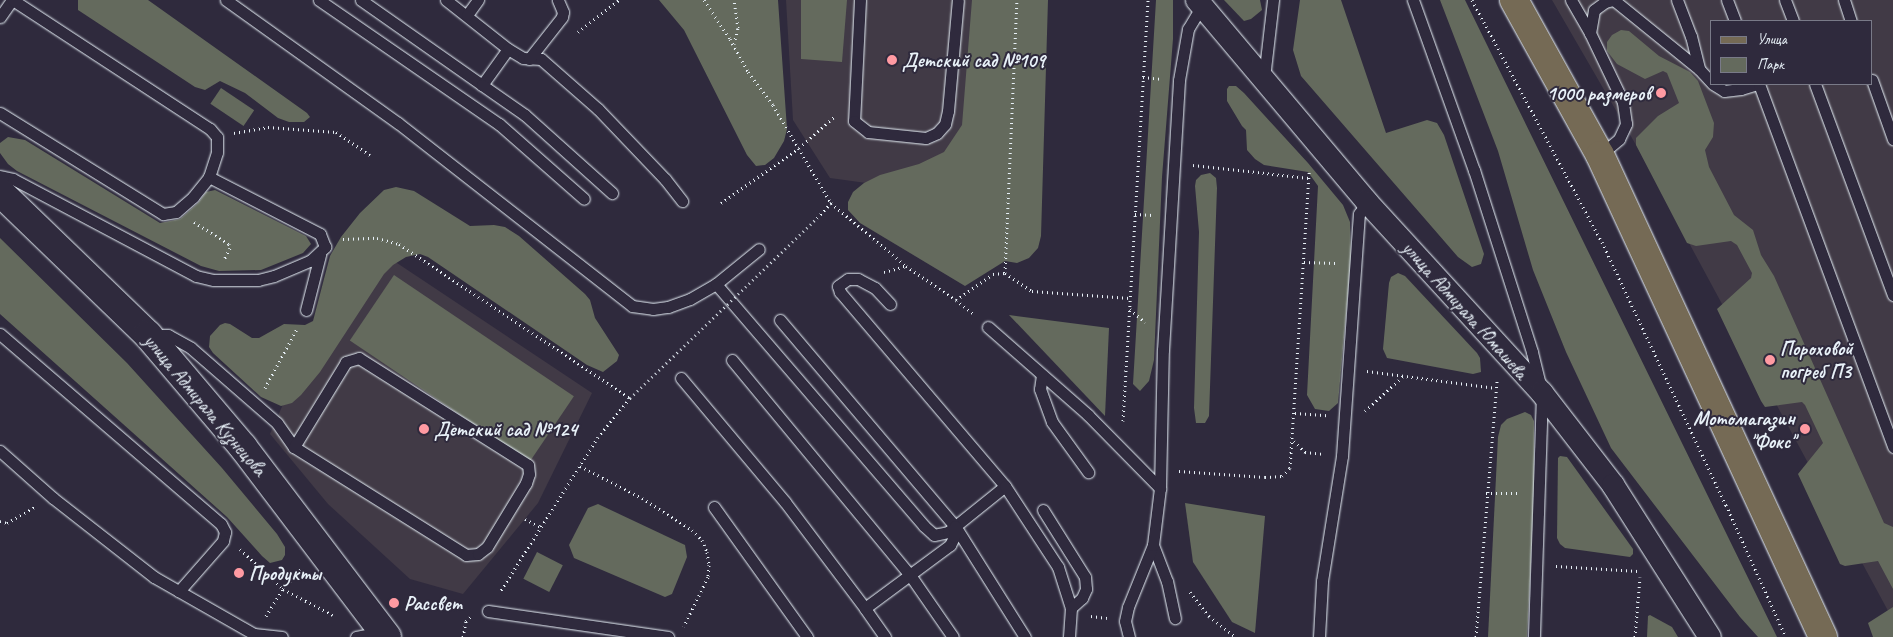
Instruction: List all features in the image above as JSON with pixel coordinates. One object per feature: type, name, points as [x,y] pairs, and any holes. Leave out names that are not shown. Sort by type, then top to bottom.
[{"type":"main road","points":[[1514,0],[1600,155],[1823,637]]},
{"type":"main road","name":"улица Адмирала Кузнецова","points":[[0,192],[40,228],[148,335],[243,447],[380,634]]},
{"type":"street","name":"улица Адмирала Юмашева","points":[[1200,3],[1367,202],[1542,394],[1613,485],[1644,531],[1705,633]]},
{"type":"lane","points":[[0,1],[6,0]]},
{"type":"lane","points":[[0,17],[12,0],[210,129],[216,137],[217,152],[209,177],[193,198],[176,212],[163,214],[0,113]]},
{"type":"lane","points":[[226,0],[398,123],[632,306],[653,309],[668,307],[690,299],[716,284],[760,249]]},
{"type":"lane","points":[[319,0],[499,124],[584,199]]},
{"type":"lane","points":[[361,0],[525,115],[612,193]]},
{"type":"lane","points":[[446,0],[468,15],[515,54],[529,59],[541,59],[598,110],[665,179],[682,201]]},
{"type":"lane","points":[[468,15],[478,0]]},
{"type":"lane","points":[[529,59],[562,17],[563,12],[558,0]]},
{"type":"lane","points":[[860,0],[854,121],[868,132],[926,138],[937,133],[945,124],[948,111],[958,0]]},
{"type":"lane","points":[[1264,80],[1273,0]]},
{"type":"lane","points":[[1413,0],[1474,170],[1532,352],[1542,394],[1534,637]]},
{"type":"lane","points":[[1571,0],[1590,33],[1622,102],[1626,124],[1619,139],[1600,155]]},
{"type":"lane","points":[[1677,0],[1691,36],[1699,69]]},
{"type":"lane","points":[[1727,0],[1735,20]]},
{"type":"lane","points":[[1785,0],[1793,20]]},
{"type":"lane","points":[[1844,0],[1851,20]]},
{"type":"lane","points":[[1590,33],[1594,10],[1605,2],[1615,1],[1699,69],[1710,81]]},
{"type":"lane","points":[[1129,637],[1125,621],[1132,595],[1154,545],[1161,470],[1162,350],[1179,80],[1188,29],[1200,3]]},
{"type":"lane","points":[[482,85],[508,49]]},
{"type":"lane","points":[[1873,83],[1893,139]]},
{"type":"lane","points":[[1715,85],[1724,91],[1755,85]]},
{"type":"lane","points":[[1758,85],[1893,447]]},
{"type":"lane","points":[[1815,85],[1893,295]]},
{"type":"lane","points":[[0,176],[13,179],[116,236],[196,276],[214,280],[258,280],[290,270],[320,255]]},
{"type":"lane","points":[[209,177],[320,234],[324,240],[325,247],[320,255],[306,310]]},
{"type":"lane","points":[[1319,637],[1322,582],[1342,456],[1359,214],[1367,202]]},
{"type":"lane","points":[[890,304],[866,282],[858,278],[848,279],[838,286],[840,292],[1005,486],[1058,567],[1071,611],[1069,637]]},
{"type":"lane","points":[[716,284],[924,526],[934,534],[948,532],[1005,486]]},
{"type":"lane","points":[[780,320],[955,526],[1025,637]]},
{"type":"lane","points":[[988,327],[1122,447],[1160,488]]},
{"type":"lane","points":[[0,334],[221,524],[225,532],[223,541],[179,591]]},
{"type":"lane","points":[[148,335],[168,335],[191,348],[277,423],[294,447],[466,554],[478,554],[487,547],[529,474],[528,465],[359,358],[346,362],[294,447]]},
{"type":"lane","points":[[732,360],[910,575],[953,637]]},
{"type":"lane","points":[[1042,375],[1040,389],[1052,422],[1088,472]]},
{"type":"lane","points":[[681,378],[785,502],[885,637]]},
{"type":"lane","points":[[0,451],[53,498],[139,565],[179,591],[254,634],[282,637]]},
{"type":"lane","points":[[714,507],[807,637]]},
{"type":"lane","points":[[1044,510],[1084,577],[1086,589],[1082,598],[1071,611]]},
{"type":"lane","points":[[865,608],[950,545],[954,537],[955,526]]},
{"type":"lane","points":[[1154,545],[1167,581],[1175,618]]},
{"type":"lane","points":[[488,611],[668,637]]},
{"type":"lane","points":[[356,637],[380,634]]},
{"type":"path","points":[[704,0],[733,44],[748,72],[773,105],[831,203],[906,266],[956,300],[988,327]]},
{"type":"path","points":[[733,44],[738,28],[734,0]]},
{"type":"path","points":[[1005,273],[1018,0]]},
{"type":"path","points":[[1122,447],[1148,0]]},
{"type":"path","points":[[1472,0],[1602,242],[1786,637]]},
{"type":"path","points":[[721,203],[799,148],[854,100]]},
{"type":"path","points":[[216,137],[268,127],[309,128],[336,132],[370,155]]},
{"type":"path","points":[[1161,470],[1265,477],[1282,476],[1290,468],[1294,440],[1311,137]]},
{"type":"path","points":[[1174,162],[1309,178]]},
{"type":"path","points":[[501,590],[598,437],[630,398],[831,203]]},
{"type":"path","points":[[176,212],[221,238]]},
{"type":"path","points":[[324,240],[378,238],[399,244],[630,398]]},
{"type":"path","points":[[1304,262],[1356,263]]},
{"type":"path","points":[[866,282],[889,269],[906,266]]},
{"type":"path","points":[[956,300],[993,274],[1005,273],[1032,291],[1130,298]]},
{"type":"path","points":[[1348,368],[1496,388],[1486,493],[1476,637]]},
{"type":"path","points":[[1344,432],[1403,376]]},
{"type":"path","points":[[1295,412],[1345,417]]},
{"type":"path","points":[[1294,440],[1304,452],[1342,456]]},
{"type":"path","points":[[580,466],[642,498],[692,530],[702,540],[708,558],[708,577],[683,628]]},
{"type":"path","points":[[1486,493],[1539,492]]},
{"type":"path","points":[[0,521],[7,522],[25,512]]},
{"type":"path","points":[[1635,637],[1644,531]]},
{"type":"path","points":[[225,532],[283,589],[380,634]]},
{"type":"path","points":[[1537,565],[1641,571]]},
{"type":"path","points":[[1184,584],[1209,616],[1236,637]]},
{"type":"path","points":[[254,634],[283,589]]},
{"type":"path","points":[[1071,611],[1125,621]]},
{"type":"shaded area","name":"Детский сад №109","points":[[786,0],[995,0],[990,200],[830,178],[793,120]]},
{"type":"shaded area","points":[[1552,0],[1893,0],[1893,620],[1636,145]]},
{"type":"shaded area","name":"Детский сад №124","points":[[382,253],[592,393],[538,503],[463,594],[410,579],[328,504],[270,434],[344,265]]},
{"type":"green space","points":[[78,0],[148,0],[310,117],[304,122],[289,122],[278,118],[245,93],[220,81],[205,90],[195,87],[78,10]]},
{"type":"green space","points":[[659,0],[778,0],[787,129],[784,141],[774,158],[765,165],[756,166],[747,155],[684,30]]},
{"type":"green space","points":[[801,0],[847,0],[842,62],[801,59]]},
{"type":"green space","points":[[972,0],[1048,0],[1041,236],[1038,248],[1029,258],[1017,263],[1005,261],[965,286],[860,223],[848,210],[848,202],[853,192],[864,183],[880,175],[919,164],[944,152],[962,125]]},
{"type":"green space","points":[[1156,0],[1173,0],[1173,39],[1162,177],[1154,360],[1149,381],[1140,391],[1133,384]]},
{"type":"green space","points":[[1224,0],[1260,0],[1262,10],[1251,19],[1244,21]]},
{"type":"green space","points":[[1300,0],[1341,0],[1386,133],[1427,120],[1437,123],[1444,135],[1484,254],[1481,264],[1472,267],[1458,257],[1301,76],[1293,50]]},
{"type":"green space","points":[[1440,0],[1465,0],[1777,637],[1758,637],[1740,617],[1611,448],[1566,352],[1533,270],[1498,151]]},
{"type":"green space","name":"Пороховой погреб П3","points":[[1621,30],[1629,31],[1659,56],[1690,72],[1698,81],[1714,123],[1713,137],[1705,150],[1709,167],[1734,215],[1753,230],[1761,255],[1774,276],[1884,523],[1893,527],[1893,589],[1878,561],[1845,566],[1840,564],[1798,474],[1823,443],[1805,405],[1802,402],[1765,407],[1717,309],[1751,278],[1752,273],[1737,245],[1731,241],[1696,246],[1687,243],[1636,145],[1636,138],[1658,116],[1679,103],[1667,73],[1663,71],[1645,79],[1617,64],[1607,51],[1607,42],[1612,35]]},
{"type":"green space","points":[[1229,86],[1236,86],[1244,93],[1308,163],[1343,205],[1350,222],[1351,260],[1338,403],[1329,411],[1315,409],[1307,395],[1318,186],[1308,172],[1264,165],[1255,159],[1247,150],[1246,130],[1227,101],[1227,89]]},
{"type":"green space","points":[[221,88],[254,110],[244,126],[210,104]]},
{"type":"green space","points":[[8,137],[25,140],[160,223],[180,219],[198,203],[206,192],[215,190],[306,236],[311,244],[303,253],[261,270],[219,271],[201,266],[17,171],[8,164],[0,153],[0,143]]},
{"type":"green space","points":[[1210,173],[1216,178],[1217,188],[1209,416],[1205,423],[1196,423],[1194,408],[1199,232],[1195,186],[1196,180],[1201,175]]},
{"type":"green space","points":[[396,187],[414,191],[470,226],[494,225],[505,227],[519,236],[590,300],[595,318],[619,355],[617,361],[603,372],[587,365],[428,257],[420,254],[406,257],[393,265],[384,274],[320,372],[301,395],[292,403],[281,406],[261,397],[213,353],[209,347],[210,336],[220,325],[225,323],[230,324],[252,338],[259,338],[284,324],[305,325],[313,321],[330,256],[341,237],[360,213],[384,190]]},
{"type":"green space","points":[[0,238],[127,363],[222,468],[277,534],[285,547],[285,555],[282,560],[270,563],[227,517],[0,314]]},
{"type":"green space","points":[[1398,273],[1405,276],[1477,353],[1480,358],[1481,372],[1473,374],[1387,358],[1383,349],[1389,283],[1391,277]]},
{"type":"green space","points":[[394,275],[574,396],[530,462],[350,340]]},
{"type":"green space","points":[[1009,315],[1109,328],[1105,416]]},
{"type":"green space","points":[[1525,412],[1531,415],[1534,421],[1534,507],[1527,637],[1488,637],[1498,437],[1501,425],[1507,419]]},
{"type":"green space","points":[[1560,456],[1567,457],[1633,549],[1633,554],[1630,557],[1565,548],[1560,544],[1557,538],[1558,458]]},
{"type":"green space","points":[[1185,503],[1265,516],[1255,633],[1232,622],[1193,562]]},
{"type":"green space","points":[[598,504],[685,545],[687,557],[672,594],[665,597],[574,558],[569,545],[588,508]]},
{"type":"green space","points":[[537,552],[563,565],[549,592],[523,579]]},
{"type":"green space","points":[[1893,607],[1893,637],[1873,637],[1868,623]]},
{"type":"green space","points":[[1650,615],[1672,627],[1678,637],[1647,637],[1648,616]]},
{"type":"place","name":"Детский сад №109","points":[[892,60]]},
{"type":"place","name":"1000 размеров","points":[[1661,93]]},
{"type":"place","name":"Пороховой погреб П3","points":[[1770,360]]},
{"type":"place","name":"Детский сад №124","points":[[424,429]]},
{"type":"place","name":"Мотомагазин \"Фокс\"","points":[[1805,429]]},
{"type":"place","name":"Продукты","points":[[239,573]]},
{"type":"place","name":"Рассвет","points":[[394,603]]}]
